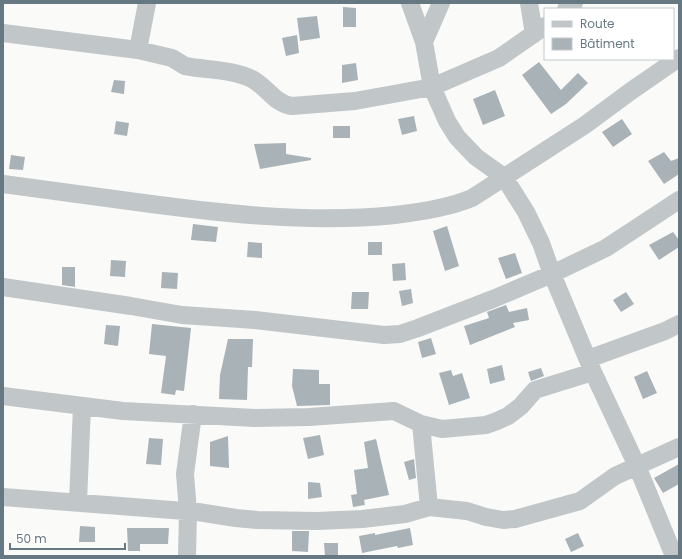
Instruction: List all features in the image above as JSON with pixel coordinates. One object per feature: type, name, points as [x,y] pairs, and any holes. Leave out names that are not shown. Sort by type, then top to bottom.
[{"type":"street","points":[[138,50],[147,3]]},
{"type":"street","points":[[410,3],[424,42],[432,87],[447,121],[457,137],[476,157],[504,177],[526,212],[541,243],[552,274],[590,366],[637,466],[674,556]]},
{"type":"street","points":[[424,42],[441,3]]},
{"type":"street","points":[[3,33],[138,50],[172,58],[185,66],[238,74],[264,87],[278,102],[292,106],[355,101],[432,87],[499,58],[540,30],[529,3]]},
{"type":"street","points":[[3,184],[215,212],[307,218],[363,218],[414,213],[458,204],[472,198],[585,125],[679,58]]},
{"type":"street","points":[[3,287],[182,315],[255,320],[384,335],[400,334],[493,299],[552,274],[606,248],[679,200]]},
{"type":"street","points":[[3,396],[124,411],[255,418],[309,417],[394,411],[421,424],[442,429],[486,425],[508,416],[521,406],[535,390],[679,324]]},
{"type":"street","points":[[78,502],[82,406]]},
{"type":"street","points":[[187,556],[188,511],[185,474],[193,414]]},
{"type":"street","points":[[421,424],[429,508]]},
{"type":"street","points":[[3,497],[188,511],[236,518],[317,521],[362,519],[405,514],[429,508],[467,511],[486,517],[503,520],[515,519],[580,501],[615,476],[679,447]]},
{"type":"building","points":[[343,7],[356,8],[356,27],[343,27]]},
{"type":"building","points":[[317,16],[320,38],[300,41],[297,18]]},
{"type":"building","points":[[297,35],[299,53],[286,56],[282,38]]},
{"type":"building","points":[[539,62],[561,90],[578,73],[588,83],[566,104],[551,114],[522,75]]},
{"type":"building","points":[[356,63],[358,80],[342,83],[342,65]]},
{"type":"building","points":[[114,80],[125,81],[124,94],[111,92]]},
{"type":"building","points":[[495,90],[505,116],[483,125],[473,99]]},
{"type":"building","points":[[414,116],[417,131],[402,135],[398,119]]},
{"type":"building","points":[[622,119],[632,134],[613,147],[602,132]]},
{"type":"building","points":[[116,121],[129,123],[127,136],[114,134]]},
{"type":"building","points":[[333,126],[350,126],[350,138],[333,138]]},
{"type":"building","points":[[286,143],[286,154],[311,158],[311,160],[260,169],[254,144]]},
{"type":"building","points":[[664,152],[671,161],[679,158],[679,174],[664,184],[648,161]]},
{"type":"building","points":[[11,155],[25,157],[23,170],[9,169]]},
{"type":"building","points":[[193,224],[218,227],[216,242],[191,240]]},
{"type":"building","points":[[447,226],[459,266],[445,271],[433,231]]},
{"type":"building","points":[[673,232],[679,240],[679,247],[659,260],[649,245]]},
{"type":"building","points":[[248,242],[262,243],[262,258],[247,257]]},
{"type":"building","points":[[368,242],[382,242],[382,255],[368,255]]},
{"type":"building","points":[[515,253],[522,273],[506,279],[498,258]]},
{"type":"building","points":[[111,260],[126,261],[125,277],[110,276]]},
{"type":"building","points":[[405,263],[406,280],[393,281],[392,264]]},
{"type":"building","points":[[62,267],[75,267],[75,287],[62,285]]},
{"type":"building","points":[[162,272],[178,273],[177,289],[161,288]]},
{"type":"building","points":[[411,289],[413,303],[402,306],[399,291]]},
{"type":"building","points":[[352,292],[369,292],[368,309],[351,309]]},
{"type":"building","points":[[626,292],[634,304],[621,312],[613,300]]},
{"type":"building","points":[[506,305],[509,312],[527,308],[529,320],[513,323],[515,327],[470,345],[464,326],[489,318],[487,312]]},
{"type":"building","points":[[152,324],[191,328],[184,391],[176,390],[175,395],[161,393],[166,356],[149,354]]},
{"type":"building","points":[[106,325],[120,326],[118,346],[104,344]]},
{"type":"building","points":[[431,338],[436,354],[422,358],[418,342]]},
{"type":"building","points":[[228,339],[253,339],[252,367],[248,367],[247,400],[219,399],[220,375]]},
{"type":"building","points":[[502,365],[505,380],[490,384],[487,369]]},
{"type":"building","points":[[541,368],[544,376],[531,381],[528,372]]},
{"type":"building","points":[[293,369],[319,370],[319,384],[330,384],[330,405],[297,406],[292,386]]},
{"type":"building","points":[[451,370],[453,376],[462,373],[470,398],[449,405],[439,373]]},
{"type":"building","points":[[647,371],[657,393],[643,399],[634,377]]},
{"type":"building","points":[[320,435],[324,455],[308,459],[303,438]]},
{"type":"building","points":[[228,436],[229,468],[210,466],[210,442]]},
{"type":"building","points":[[149,438],[163,439],[161,465],[146,464]]},
{"type":"building","points":[[376,439],[389,495],[364,500],[365,505],[353,507],[351,495],[357,494],[354,470],[368,468],[364,442]]},
{"type":"building","points":[[414,459],[416,478],[409,480],[404,462]]},
{"type":"building","points":[[679,464],[679,484],[663,493],[654,478]]},
{"type":"building","points":[[308,482],[320,483],[322,497],[308,499]]},
{"type":"building","points":[[80,526],[95,527],[95,542],[79,542]]},
{"type":"building","points":[[127,528],[169,528],[168,544],[140,544],[140,551],[128,551]]},
{"type":"building","points":[[410,528],[413,545],[398,548],[397,546],[362,553],[359,536],[375,533],[375,535]]},
{"type":"building","points":[[292,531],[309,531],[308,552],[292,551]]},
{"type":"building","points":[[578,533],[584,546],[571,552],[565,539]]},
{"type":"building","points":[[324,543],[338,543],[338,556],[325,556]]}]
